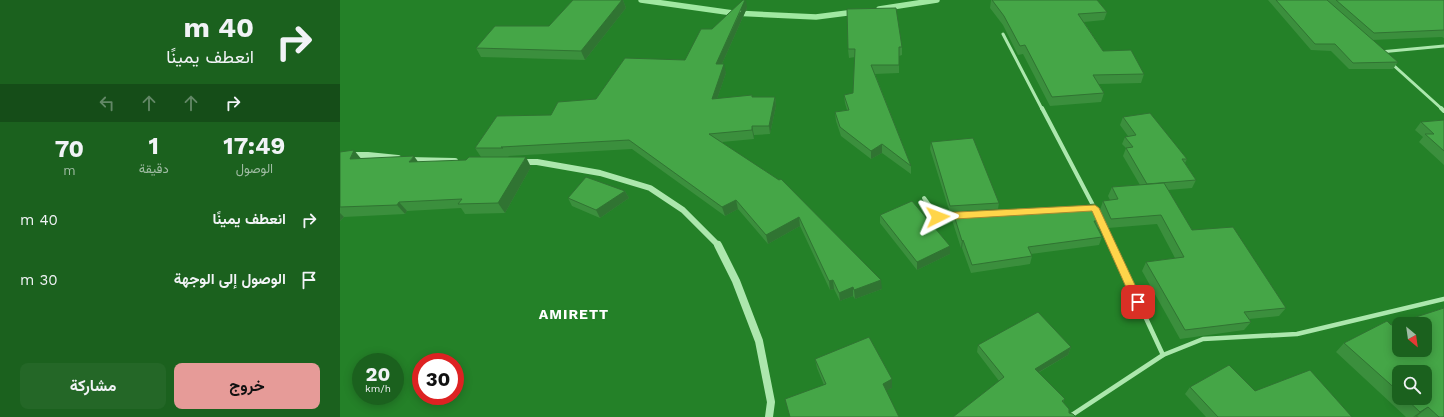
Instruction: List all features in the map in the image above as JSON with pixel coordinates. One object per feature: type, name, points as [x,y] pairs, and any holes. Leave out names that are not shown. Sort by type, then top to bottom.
[{"type":"street","points":[[1003,34],[1095,208],[1163,356]]},
{"type":"street","points":[[1374,46],[1444,111]]},
{"type":"street","points":[[1379,52],[1444,46]]},
{"type":"street","points":[[340,155],[368,155],[417,161],[462,161]]},
{"type":"street","points":[[515,162],[538,162],[600,173],[650,188],[683,210],[720,247],[736,281],[759,340],[771,402],[769,417]]},
{"type":"street","points":[[924,198],[938,217],[961,216]]},
{"type":"street","points":[[1087,208],[1095,208]]},
{"type":"street","points":[[1069,417],[1163,356],[1203,339],[1297,334],[1444,299]]},
{"type":"building","points":[[573,0],[622,0],[581,51],[476,48],[495,26],[549,26]]},
{"type":"building","points":[[743,0],[745,0],[716,64],[724,64],[712,99],[752,95],[752,97],[775,97],[769,126],[752,126],[752,130],[709,134],[779,180],[781,179],[881,280],[854,290],[853,287],[839,293],[833,280],[829,281],[799,217],[766,235],[736,200],[722,207],[629,140],[501,147],[503,148],[475,148],[497,116],[551,115],[558,102],[596,99],[625,58],[685,60],[701,29],[712,29]]},
{"type":"building","points":[[992,0],[1097,0],[1107,12],[1078,14],[1103,51],[1131,50],[1144,74],[1093,75],[1104,93],[1052,97],[1025,45],[1020,46],[1004,16]]},
{"type":"building","points":[[1276,0],[1327,0],[1398,62],[1353,63],[1335,44],[1315,44]]},
{"type":"building","points":[[1336,0],[1444,0],[1444,30],[1374,33]]},
{"type":"building","points":[[896,8],[902,47],[899,47],[899,65],[871,65],[911,166],[882,144],[871,151],[840,127],[835,112],[849,110],[844,95],[853,93],[855,49],[848,49],[847,9]]},
{"type":"building","points":[[1150,113],[1187,159],[1182,159],[1196,180],[1147,184],[1126,148],[1133,147],[1125,137],[1136,135],[1123,117]]},
{"type":"building","points":[[1444,120],[1444,151],[1425,134],[1434,134],[1421,122]]},
{"type":"building","points":[[973,138],[999,203],[950,206],[931,142]]},
{"type":"building","points":[[354,150],[350,159],[414,156],[409,162],[466,160],[469,157],[526,157],[498,203],[458,204],[462,199],[399,202],[397,205],[340,207],[340,152]]},
{"type":"building","points":[[586,177],[625,191],[596,210],[568,198]]},
{"type":"building","points":[[1164,183],[1192,230],[1233,227],[1286,308],[1244,312],[1251,322],[1185,330],[1146,262],[1184,257],[1161,215],[1111,219],[1103,201],[1118,199],[1112,187]]},
{"type":"building","points":[[912,201],[950,246],[917,262],[880,215]]},
{"type":"building","points":[[1095,204],[1103,221],[1094,221],[1102,237],[1028,247],[1032,256],[972,265],[963,240],[962,241],[953,212],[1002,209],[1003,213],[1012,211],[1012,213]]},
{"type":"building","points":[[1444,308],[1444,417],[1439,417],[1428,407],[1420,412],[1412,405],[1432,405],[1432,365],[1392,365],[1392,386],[1344,343],[1387,321],[1392,325],[1392,357],[1432,357],[1432,317],[1416,317]]},
{"type":"building","points":[[1038,312],[1071,347],[1035,369],[1065,399],[1062,401],[1069,409],[1069,413],[1076,417],[953,417],[1004,377],[978,345]]},
{"type":"building","points":[[869,337],[892,379],[883,384],[899,417],[790,417],[785,399],[826,384],[815,359]]},
{"type":"building","points":[[1229,365],[1255,391],[1310,370],[1352,417],[1218,417],[1190,387]]},
{"type":"waterway","points":[[641,0],[733,13],[816,17],[855,12]]},
{"type":"waterway","points":[[879,9],[937,0]]},
{"type":"district","name":"AMIRETT","points":[[574,314]]},
{"type":"route","points":[[938,217],[1095,208],[1138,302]]}]
